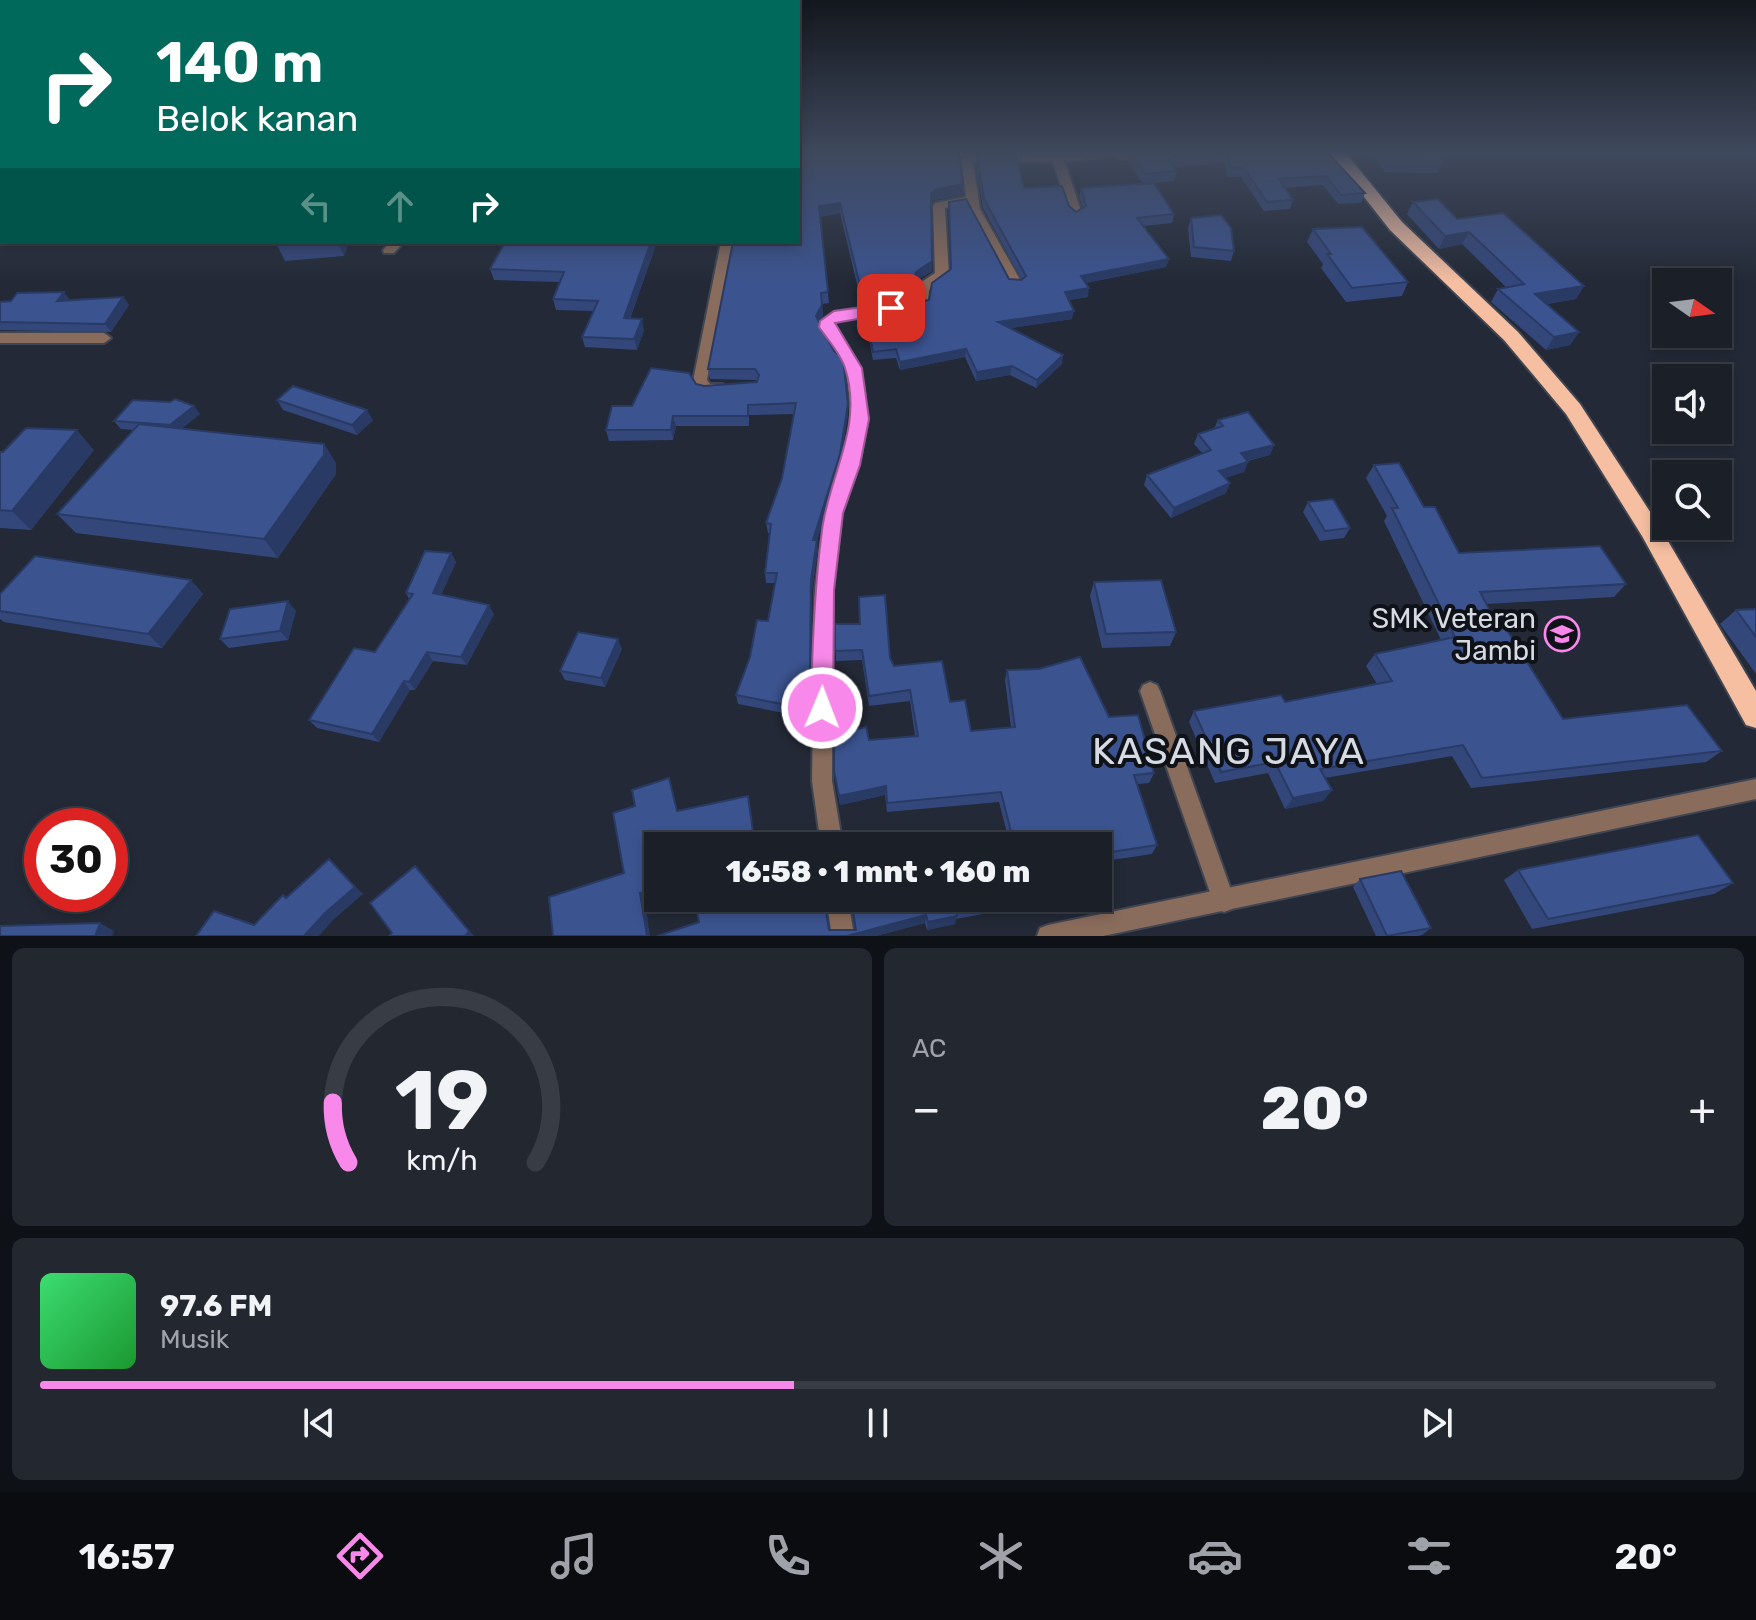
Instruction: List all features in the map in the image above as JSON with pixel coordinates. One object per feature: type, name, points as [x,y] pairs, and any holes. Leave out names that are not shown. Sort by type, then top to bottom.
[{"type":"highway","points":[[1372,196],[1396,226],[1511,336],[1573,409],[1650,530],[1756,716]]},
{"type":"street","points":[[972,196],[974,209],[1015,283]]},
{"type":"street","points":[[1070,196],[1076,214]]},
{"type":"street","points":[[830,832],[822,768],[824,590],[834,513],[851,465],[860,419],[853,368],[827,327],[828,321],[834,316],[923,303],[922,288],[942,275],[939,206],[973,199]]},
{"type":"street","points":[[727,244],[700,381],[706,389],[736,387]]},
{"type":"street","points":[[0,338],[104,338]]},
{"type":"street","points":[[1150,691],[1224,901]]},
{"type":"street","points":[[1048,936],[1756,789]]},
{"type":"street","points":[[839,912],[843,936]]},
{"type":"building","points":[[800,196],[931,196],[932,261],[916,272],[914,287],[862,294],[840,203],[819,206],[828,292],[821,293],[822,305],[816,316],[834,351],[843,358],[848,404],[840,454],[813,540],[817,540],[811,580],[810,668],[797,707],[736,695],[750,657],[757,620],[768,621],[777,573],[765,573],[771,524],[766,523],[782,478],[796,403],[748,405],[748,416],[673,416],[671,430],[606,430],[612,406],[632,406],[651,368],[689,373],[696,384],[704,386],[757,382],[759,375],[755,369],[708,369],[733,244],[800,244]]},
{"type":"building","points":[[983,196],[1065,196],[1069,206],[1076,212],[1086,206],[1083,196],[1162,196],[1174,214],[1137,218],[1169,259],[1081,276],[1089,288],[1065,292],[1074,311],[998,322],[1063,355],[1037,380],[1012,366],[977,372],[966,349],[900,362],[896,349],[873,352],[865,310],[929,300],[932,283],[951,269],[949,202],[966,199],[1009,279],[1021,280],[1026,276]]},
{"type":"building","points":[[1263,196],[1290,196],[1293,200],[1267,202]]},
{"type":"building","points":[[1438,199],[1457,219],[1503,213],[1584,286],[1535,294],[1579,332],[1554,337],[1498,289],[1524,284],[1469,232],[1445,236],[1413,202]]},
{"type":"building","points":[[1221,215],[1231,228],[1234,251],[1194,247],[1191,218]]},
{"type":"building","points":[[1362,227],[1408,282],[1352,288],[1313,229]]},
{"type":"building","points":[[504,244],[650,244],[624,318],[642,319],[634,339],[582,337],[598,301],[553,299],[564,272],[490,269]]},
{"type":"building","points":[[64,292],[57,301],[123,297],[105,324],[0,322],[0,302],[11,301],[17,293]]},
{"type":"building","points":[[293,386],[367,410],[352,425],[277,400]]},
{"type":"building","points":[[175,399],[194,406],[170,425],[114,421],[133,400],[170,402]]},
{"type":"building","points":[[1248,412],[1274,445],[1241,453],[1248,462],[1219,471],[1230,483],[1174,508],[1147,475],[1211,450],[1198,434],[1223,426],[1218,420]]},
{"type":"building","points":[[139,424],[324,444],[324,455],[264,539],[57,514]]},
{"type":"building","points":[[26,428],[77,430],[12,511],[0,510],[0,452]]},
{"type":"building","points":[[1399,463],[1424,507],[1435,507],[1459,553],[1600,546],[1626,584],[1480,592],[1499,628],[1505,627],[1563,719],[1687,705],[1722,751],[1482,778],[1463,745],[1320,769],[1332,790],[1293,798],[1275,762],[1221,772],[1194,711],[1281,695],[1285,702],[1392,681],[1375,654],[1455,637],[1392,508],[1398,508],[1374,465]]},
{"type":"building","points":[[1333,499],[1350,528],[1325,531],[1308,502]]},
{"type":"building","points":[[425,551],[451,553],[433,593],[489,605],[461,657],[427,652],[409,682],[404,681],[372,734],[309,720],[354,648],[375,652],[413,594],[406,593]]},
{"type":"building","points":[[35,556],[191,580],[148,634],[0,611],[0,594]]},
{"type":"building","points":[[1161,580],[1176,632],[1106,634],[1094,582]]},
{"type":"building","points":[[885,595],[890,658],[894,666],[942,661],[950,702],[965,700],[971,731],[1015,727],[1007,670],[1039,669],[1080,657],[1109,717],[1138,715],[1154,773],[1134,775],[1157,845],[1112,852],[1112,832],[1011,832],[1001,792],[887,803],[886,786],[839,796],[834,771],[834,734],[866,727],[869,740],[918,736],[910,690],[869,696],[862,650],[835,651],[835,624],[860,624],[859,597]]},
{"type":"building","points":[[288,601],[280,631],[220,639],[230,609]]},
{"type":"building","points":[[1756,609],[1756,637],[1736,610]]},
{"type":"building","points":[[578,632],[618,639],[601,678],[560,671]]},
{"type":"building","points":[[669,778],[677,811],[748,796],[753,832],[644,832],[644,892],[640,893],[647,936],[553,936],[549,897],[624,873],[613,813],[635,806],[632,790]]},
{"type":"building","points":[[1698,835],[1733,883],[1548,919],[1518,870]]},
{"type":"building","points":[[329,859],[355,887],[304,936],[196,936],[214,911],[254,925],[283,895],[286,898]]},
{"type":"building","points":[[415,866],[469,931],[465,936],[389,936],[392,933],[370,903]]},
{"type":"building","points":[[1401,871],[1431,928],[1387,936],[1360,879]]},
{"type":"building","points":[[697,912],[826,912],[829,930],[856,930],[853,912],[956,912],[957,916],[928,922],[926,915],[847,936],[657,936],[699,922]]},
{"type":"building","points":[[100,923],[95,936],[0,936],[0,926]]},
{"type":"place","name":"SMK Veteran Jambi","points":[[1562,634]]},
{"type":"district","name":"KASANG JAYA","points":[[1229,751]]},
{"type":"route","points":[[822,708],[824,590],[834,513],[851,465],[860,419],[858,385],[853,368],[827,327],[828,321],[834,316],[891,308]]}]
